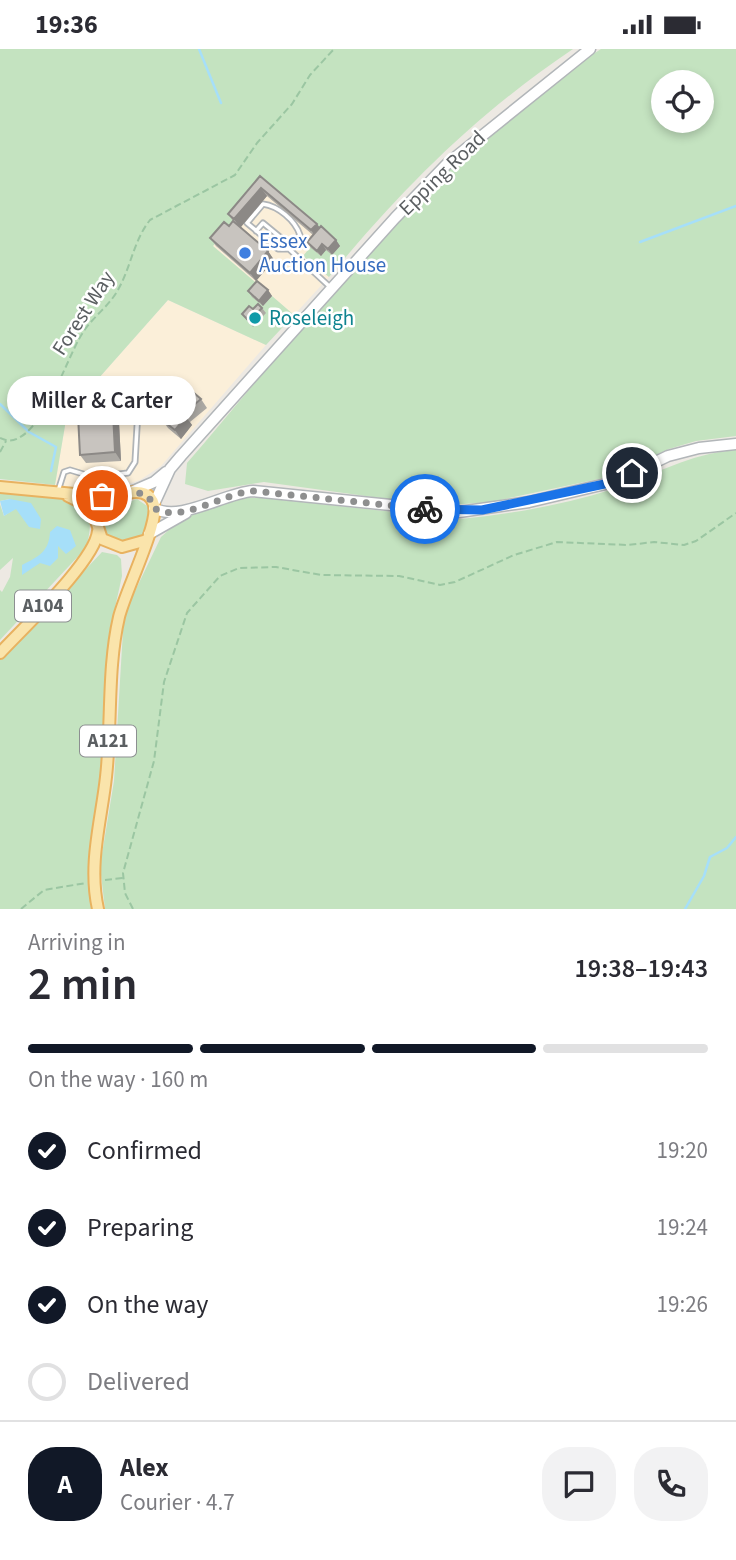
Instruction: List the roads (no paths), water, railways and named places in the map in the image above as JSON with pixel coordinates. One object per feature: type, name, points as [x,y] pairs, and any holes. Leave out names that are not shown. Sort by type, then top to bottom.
[{"type":"main road","name":"Epping Road","points":[[123,494],[154,482],[170,469],[331,288],[447,165],[590,49]]},
{"type":"main road","points":[[0,487],[61,493],[143,493],[154,506],[170,514],[192,509],[235,492],[253,491],[458,512],[482,510],[614,482],[668,456],[698,448],[736,445]]},
{"type":"main road","name":"Epping Road","points":[[154,506],[170,469]]},
{"type":"main road","points":[[61,493],[83,504],[97,526],[128,558],[132,574]]},
{"type":"main road","points":[[97,526],[99,507],[123,494]]},
{"type":"main road","points":[[148,537],[154,506]]},
{"type":"main road","points":[[114,546],[130,547],[192,509]]},
{"type":"main road","name":"A104","points":[[85,560],[97,540],[97,526]]},
{"type":"main road","name":"A121","points":[[98,909],[93,882],[106,776],[111,676],[119,617],[132,574],[148,537]]},
{"type":"main road","name":"A104","points":[[0,653],[85,560],[102,547],[114,546]]},
{"type":"lane","points":[[263,204],[272,205],[297,225],[300,235],[290,248],[278,249],[247,223],[263,204]]},
{"type":"lane","points":[[256,231],[263,223],[331,288]]},
{"type":"lane","points":[[61,493],[64,472],[70,470],[102,477],[121,475],[132,468],[136,456],[138,410]]},
{"type":"water","points":[[10,499],[31,503],[41,519],[40,529],[29,527],[16,509],[4,516],[0,501]]},
{"type":"water","points":[[57,526],[70,530],[76,546],[66,554],[58,546],[58,558],[50,566],[40,563],[22,575],[22,565],[42,553],[50,532]]},
{"type":"waterway","points":[[199,49],[221,103]]},
{"type":"waterway","points":[[640,242],[736,206]]},
{"type":"waterway","points":[[0,404],[29,432],[56,447],[51,471]]},
{"type":"waterway","points":[[685,909],[704,876],[710,857],[727,848],[736,837]]},
{"type":"place","name":"Essex Auction House","points":[[245,253]]},
{"type":"place","name":"Roseleigh","points":[[255,318]]},
{"type":"place","name":"Miller & Carter","points":[[102,496]]}]
